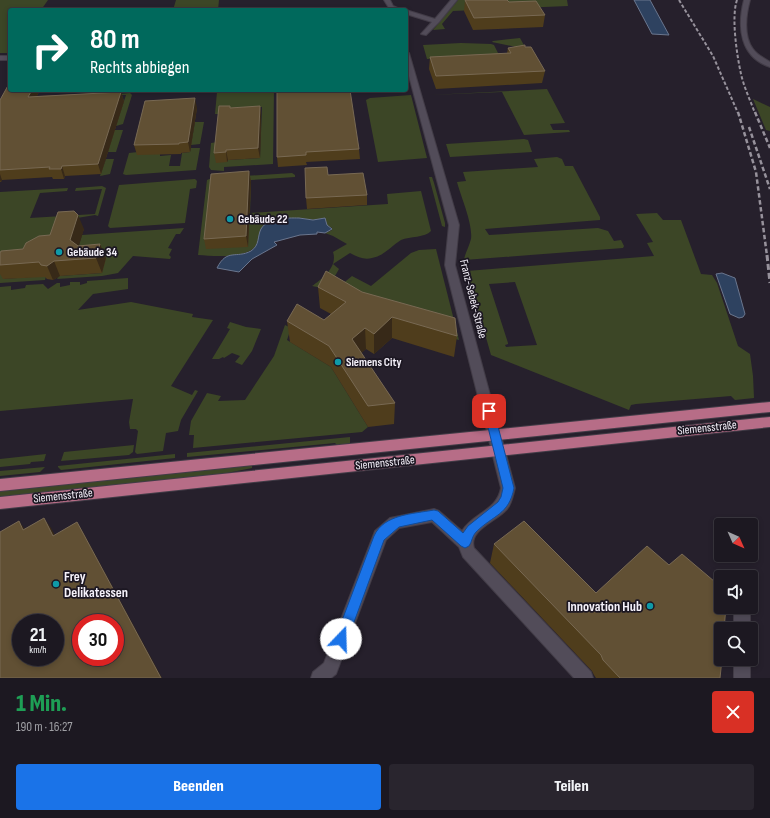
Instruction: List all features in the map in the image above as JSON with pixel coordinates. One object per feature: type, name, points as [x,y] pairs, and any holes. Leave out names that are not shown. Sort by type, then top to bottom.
[{"type":"main road","name":"Siemensstraße","points":[[0,484],[496,436],[770,407]]},
{"type":"main road","name":"Siemensstraße","points":[[0,503],[770,422]]},
{"type":"street","points":[[387,0],[391,7],[394,8]]},
{"type":"street","points":[[424,34],[454,0]]},
{"type":"street","points":[[747,0],[743,12],[743,21],[747,45],[752,51],[770,65]]},
{"type":"street","points":[[408,13],[422,18],[437,21]]},
{"type":"street","name":"Franz-Sebek-Straße","points":[[408,60],[454,225],[454,237],[449,254],[450,265],[500,450],[508,488],[507,498],[502,505],[494,513],[472,529],[465,543]]},
{"type":"street","points":[[319,678],[330,668],[380,536],[396,522],[434,515],[465,543],[468,552],[585,678]]},
{"type":"street","points":[[742,666],[742,678]]},
{"type":"green space","points":[[0,0],[48,0],[42,8],[8,8],[8,53],[0,53]]},
{"type":"green space","points":[[176,0],[219,0],[218,8],[174,8]]},
{"type":"green space","points":[[458,0],[567,0],[568,6],[453,11],[442,24],[445,29],[433,30]]},
{"type":"green space","points":[[520,38],[526,49],[492,42],[493,41]]},
{"type":"green space","points":[[461,43],[491,44],[494,45],[499,55],[427,59],[423,45]]},
{"type":"green space","points":[[547,89],[565,123],[550,124],[553,130],[569,130],[570,132],[524,135],[502,92],[430,95]]},
{"type":"green space","points":[[217,92],[274,92],[273,164],[224,167],[224,171],[211,170],[209,167],[211,143],[218,142],[227,162],[228,160],[260,158],[262,107],[232,109],[221,114],[215,114]]},
{"type":"green space","points":[[130,93],[132,95],[123,124],[116,126],[126,95],[119,95]]},
{"type":"green space","points":[[411,95],[427,158],[378,162],[366,100],[370,98]]},
{"type":"green space","points":[[753,99],[770,107],[770,131],[766,130]]},
{"type":"green space","points":[[195,122],[204,122],[200,144],[191,145]]},
{"type":"green space","points":[[111,130],[123,130],[116,152],[108,152],[114,132]]},
{"type":"green space","points":[[528,140],[532,152],[450,157],[446,144]]},
{"type":"green space","points":[[191,148],[200,148],[196,170],[123,174],[129,153],[138,152],[160,154],[160,156],[171,155],[169,166],[180,166],[182,153],[190,152]]},
{"type":"green space","points":[[557,157],[562,159],[565,166],[573,166],[600,217],[600,220],[485,229],[489,235],[598,228],[608,231],[614,241],[621,240],[624,246],[623,248],[464,260],[471,239],[471,233],[469,218],[457,182],[466,181],[463,172],[538,167],[534,159]]},
{"type":"green space","points":[[106,159],[114,159],[110,174],[100,176]]},
{"type":"green space","points":[[292,173],[295,177],[251,180],[250,213],[388,204],[387,194],[421,191],[431,231],[425,235],[401,240],[384,253],[369,259],[358,257],[350,253],[333,264],[339,269],[335,276],[322,288],[312,286],[331,268],[334,257],[333,252],[347,244],[325,233],[332,230],[332,228],[327,225],[325,218],[313,220],[299,218],[273,220],[258,244],[250,251],[228,256],[198,255],[207,180],[212,178]]},
{"type":"green space","points":[[429,177],[432,177],[434,183],[445,227],[442,226]]},
{"type":"green space","points":[[195,179],[197,181],[196,188],[190,189],[185,223],[110,228],[108,226],[119,185]]},
{"type":"green space","points":[[102,186],[106,188],[98,216],[95,215],[77,218],[75,223],[78,223],[77,226],[3,279],[46,276],[45,280],[0,283],[0,192],[68,188],[67,191],[40,193],[30,218],[95,214],[102,189],[75,191],[76,188]]},
{"type":"green space","points":[[657,213],[663,220],[681,220],[701,274],[712,275],[717,283],[738,346],[750,354],[754,398],[735,400],[731,396],[636,404],[631,405],[629,410],[491,355],[467,271],[654,256],[647,243],[653,242],[636,214]],"holes":[[[515,282],[537,345],[506,347],[505,345],[508,343],[489,284]]]},
{"type":"green space","points":[[184,228],[180,234],[176,234],[168,248],[172,249],[169,255],[171,257],[170,259],[133,256],[118,273],[102,276],[57,279],[59,276],[102,273],[76,255],[82,235]]},
{"type":"green space","points":[[436,249],[459,340],[363,313],[335,290],[352,276],[371,286],[411,253],[419,250]]},
{"type":"green space","points":[[128,278],[128,289],[93,294],[78,310],[131,302],[193,314],[192,317],[213,320],[171,386],[192,395],[195,390],[198,391],[181,420],[178,431],[166,433],[163,451],[137,454],[135,452],[138,431],[136,429],[130,429],[129,422],[133,399],[0,411],[0,287],[11,286],[11,290],[25,288],[26,285],[43,284],[48,289],[57,283],[60,283],[60,287],[70,285],[70,282],[80,282],[80,285],[87,283],[87,281]]},
{"type":"green space","points":[[230,322],[246,327],[261,329],[252,351],[242,365],[235,362],[240,356],[232,353],[224,358],[212,359],[230,329],[227,328]]},
{"type":"green space","points":[[285,325],[291,328],[287,340],[331,367],[368,427],[362,432],[193,448],[194,435],[189,435],[191,421],[207,393],[221,396],[218,401],[245,400],[274,356]]},
{"type":"green space","points":[[350,437],[350,443],[338,446],[335,443],[187,457],[187,453]]},
{"type":"green space","points":[[134,445],[133,452],[129,455],[61,461],[64,452]]},
{"type":"green space","points":[[46,454],[44,461],[0,467],[0,459]]},
{"type":"green space","points":[[175,454],[175,458],[61,470],[58,467],[58,466]]},
{"type":"green space","points":[[252,465],[252,468],[217,475],[0,497],[0,490]]},
{"type":"green space","points":[[45,467],[40,472],[0,476],[0,471]]},
{"type":"water","points":[[634,0],[650,0],[669,35],[652,34]]},
{"type":"water","points":[[299,218],[313,220],[325,218],[327,225],[332,229],[325,233],[317,232],[317,234],[300,235],[274,242],[277,245],[252,259],[239,272],[217,268],[224,258],[246,253],[254,249],[261,229],[268,222],[278,219]]},
{"type":"water","points":[[722,273],[735,278],[745,314],[743,317],[739,318],[730,314],[716,274]]},
{"type":"building","points":[[465,0],[507,0],[509,2],[536,1],[545,15],[474,18]]},
{"type":"building","points":[[525,45],[525,47],[531,47],[545,71],[436,76],[430,57],[511,53],[508,48]]},
{"type":"building","points":[[8,86],[8,92],[31,92],[28,97],[121,92],[98,164],[62,166],[61,169],[49,169],[50,167],[0,170],[0,100]]},
{"type":"building","points":[[277,92],[350,92],[359,149],[306,152],[306,155],[277,157]]},
{"type":"building","points":[[195,98],[188,142],[179,144],[134,145],[145,101]]},
{"type":"building","points":[[219,106],[230,106],[230,108],[260,106],[258,148],[226,150],[226,152],[214,153]]},
{"type":"building","points":[[327,167],[328,175],[363,173],[367,195],[306,198],[305,168]]},
{"type":"building","name":"Gebäude 22","points":[[249,171],[246,236],[204,239],[211,174]]},
{"type":"building","points":[[74,211],[78,215],[70,240],[78,246],[100,244],[96,258],[54,261],[47,266],[41,265],[39,262],[0,265],[1,251],[23,249],[26,243],[39,236],[50,235],[58,212]]},
{"type":"building","points":[[326,271],[362,292],[455,318],[457,336],[392,317],[374,334],[365,328],[352,339],[395,403],[368,406],[329,346],[287,321],[297,304],[324,320],[346,302],[318,287]]},
{"type":"building","name":"Frey Delikatessen","points":[[44,518],[53,536],[77,522],[161,678],[0,678],[0,532],[19,521],[23,530]]},
{"type":"building","name":"Innovation Hub","points":[[524,521],[596,593],[647,546],[669,565],[682,554],[714,581],[714,614],[725,614],[725,622],[714,622],[714,666],[721,666],[720,678],[620,678],[603,660],[601,655],[494,544]]},
{"type":"railway","points":[[679,0],[713,56],[738,113]]},
{"type":"railway","points":[[737,0],[735,7],[735,37],[738,57],[744,84],[755,113]]},
{"type":"railway","points":[[738,112],[756,172],[767,256]]},
{"type":"railway","points":[[755,112],[770,148]]},
{"type":"railway","points":[[749,127],[770,189]]},
{"type":"railway","points":[[767,255],[770,283]]},
{"type":"place","name":"Gebäude 22","points":[[230,219]]},
{"type":"place","name":"Gebäude 34","points":[[59,252]]},
{"type":"place","name":"Siemens City","points":[[338,362]]},
{"type":"place","name":"Frey Delikatessen","points":[[56,584]]},
{"type":"place","name":"Innovation Hub","points":[[650,606]]},
{"type":"route","points":[[341,639],[380,536],[396,522],[434,515],[465,543],[472,529],[494,513],[507,498],[508,488],[505,470],[489,411]]}]
